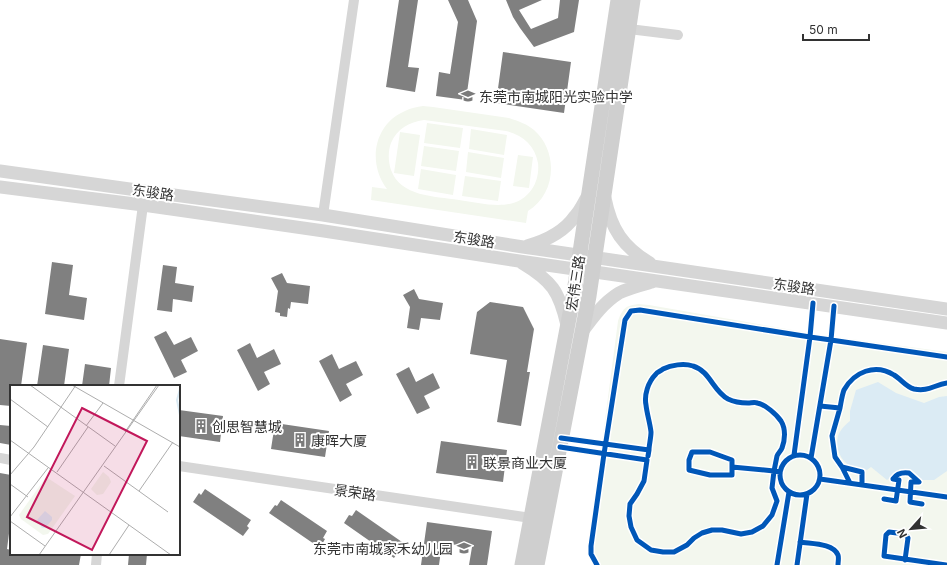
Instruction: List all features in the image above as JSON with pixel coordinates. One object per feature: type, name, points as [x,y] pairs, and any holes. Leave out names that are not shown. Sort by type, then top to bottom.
[{"type":"main road","name":"宏伟三路","points":[[522,565],[574,292],[618,0]]},
{"type":"main road","name":"宏伟三路","points":[[537,565],[594,264],[633,0]]},
{"type":"street","points":[[323,215],[354,0]]},
{"type":"street","points":[[629,29],[678,35]]},
{"type":"street","name":"东骏路","points":[[0,171],[323,215],[523,247],[578,262]]},
{"type":"street","name":"东骏路","points":[[0,187],[143,205],[519,261],[655,266],[947,309]]},
{"type":"street","points":[[605,193],[608,211],[614,227],[621,238],[638,256],[655,266]]},
{"type":"street","points":[[523,247],[540,242],[559,232],[575,217],[588,196]]},
{"type":"street","points":[[119,385],[143,205]]},
{"type":"street","points":[[519,261],[547,280],[558,295],[567,326]]},
{"type":"street","name":"东骏路","points":[[594,264],[658,281],[947,323]]},
{"type":"street","points":[[581,333],[604,304],[620,293],[658,281]]},
{"type":"street","points":[[0,458],[10,460]]},
{"type":"street","name":"景荣路","points":[[180,466],[531,518]]},
{"type":"street","points":[[96,565],[97,555]]},
{"type":"shaded area","points":[[423,106],[509,118],[525,124],[534,130],[542,139],[548,150],[550,161],[551,172],[549,184],[537,204],[528,211],[526,223],[371,200],[372,187],[387,189],[377,168],[377,145],[380,135],[386,125],[395,117],[407,110]],"holes":[[[424,120],[506,131],[523,138],[531,146],[538,163],[537,177],[534,186],[525,197],[517,202],[498,205],[419,194],[402,186],[391,170],[389,163],[389,149],[391,143],[400,130],[413,122]]]},
{"type":"shaded area","points":[[427,123],[463,128],[460,148],[424,143]]},
{"type":"shaded area","points":[[471,129],[507,135],[504,155],[469,149]]},
{"type":"shaded area","points":[[400,132],[420,135],[414,176],[394,173]]},
{"type":"shaded area","points":[[424,146],[459,151],[456,171],[421,166]]},
{"type":"shaded area","points":[[468,152],[504,158],[501,178],[466,172]]},
{"type":"shaded area","points":[[518,155],[533,157],[529,188],[513,186]]},
{"type":"shaded area","points":[[421,169],[456,175],[453,195],[418,189]]},
{"type":"shaded area","points":[[465,176],[501,181],[498,201],[462,196]]},
{"type":"shaded area","points":[[638,304],[821,335],[947,352],[947,565],[595,565],[590,554],[589,542],[618,321],[625,308]]},
{"type":"shaded area","points":[[878,382],[896,393],[924,403],[939,397],[947,396],[947,471],[934,480],[922,480],[913,471],[900,469],[887,480],[871,467],[867,470],[851,466],[841,457],[837,440],[840,432],[850,421],[850,411],[856,390]]},
{"type":"building","points":[[399,0],[418,0],[408,67],[419,68],[415,92],[386,87]]},
{"type":"building","points":[[448,0],[468,0],[477,21],[466,100],[436,96],[439,72],[450,74],[458,22]]},
{"type":"building","points":[[506,0],[542,0],[519,10],[531,29],[558,18],[560,0],[579,0],[574,32],[534,47],[513,17]]},
{"type":"building","points":[[503,52],[571,62],[564,113],[496,103]]},
{"type":"building","points":[[52,262],[73,265],[69,295],[87,298],[84,320],[45,314]]},
{"type":"building","points":[[163,265],[177,267],[175,283],[194,286],[192,302],[173,299],[172,312],[157,310]]},
{"type":"building","points":[[282,273],[287,283],[310,286],[308,304],[291,302],[290,309],[288,308],[287,317],[280,316],[280,313],[275,312],[278,291],[271,278]]},
{"type":"building","points":[[414,289],[419,299],[443,303],[440,320],[421,318],[419,330],[407,328],[410,307],[403,295]]},
{"type":"building","points":[[490,302],[523,307],[534,329],[527,372],[530,372],[521,426],[497,422],[507,360],[470,354],[477,312]]},
{"type":"building","points":[[166,331],[174,345],[191,337],[198,351],[181,360],[187,372],[174,378],[154,337]]},
{"type":"building","points":[[0,339],[27,343],[21,385],[10,385],[10,406],[0,405]]},
{"type":"building","points":[[250,343],[257,358],[274,349],[281,364],[264,372],[270,384],[258,391],[237,350]]},
{"type":"building","points":[[43,345],[69,349],[64,385],[37,385]]},
{"type":"building","points":[[332,354],[339,369],[356,361],[363,375],[346,384],[352,395],[340,402],[319,361]]},
{"type":"building","points":[[85,364],[111,368],[109,385],[82,385]]},
{"type":"building","points":[[409,367],[416,382],[433,373],[440,388],[424,396],[430,408],[417,414],[396,374]]},
{"type":"building","name":"创思智慧城","points":[[180,410],[223,416],[220,442],[180,436]]},
{"type":"building","name":"康晖大厦","points":[[275,423],[329,431],[325,457],[271,449]]},
{"type":"building","points":[[0,425],[10,426],[10,445],[0,443]]},
{"type":"building","name":"联景商业大厦","points":[[441,441],[507,450],[503,482],[436,473]]},
{"type":"building","points":[[0,473],[10,475],[10,526],[7,549],[10,550],[10,555],[81,555],[79,565],[0,565]]},
{"type":"building","points":[[205,489],[251,520],[247,526],[249,528],[243,536],[193,502],[199,493],[201,495]]},
{"type":"building","points":[[281,500],[327,531],[320,548],[269,513]]},
{"type":"building","points":[[356,510],[402,542],[398,548],[400,549],[394,558],[344,523],[349,515],[352,516]]},
{"type":"building","points":[[427,522],[492,531],[487,565],[469,565],[472,547],[442,543],[439,565],[421,565]]},
{"type":"building","points":[[129,555],[147,555],[146,565],[128,565]]},
{"type":"cycle path","points":[[597,565],[591,554],[591,546],[625,320],[631,311],[640,310],[810,337],[813,303]]},
{"type":"cycle path","points":[[834,306],[831,340],[947,357]]},
{"type":"cycle path","points":[[794,455],[810,337],[831,340],[811,458]]},
{"type":"cycle path","points":[[649,450],[651,432],[646,408],[646,393],[649,385],[653,377],[663,369],[670,366],[689,365],[704,372],[719,391],[728,399],[740,403],[760,404],[774,413],[783,424],[784,442],[782,449],[777,456],[774,471],[732,467],[732,460],[710,452],[692,452],[689,460],[689,470],[710,475],[732,475],[732,467]]},
{"type":"cycle path","points":[[840,408],[843,392],[848,384],[853,378],[866,371],[887,371],[908,387],[919,390],[947,383]]},
{"type":"cycle path","points":[[820,406],[840,408],[832,436],[835,457],[842,467]]},
{"type":"cycle path","points":[[561,438],[649,450],[648,456]]},
{"type":"cycle path","points":[[560,447],[647,460],[644,481],[630,504],[629,516],[631,527],[637,540],[651,550],[663,552],[674,552],[687,545],[702,533],[712,530],[722,530],[741,534],[752,532],[763,526],[772,515],[777,501],[772,488],[774,471],[780,472]]},
{"type":"cycle path","points":[[804,455],[811,458],[817,464],[820,475],[819,483],[811,492],[804,495],[796,495],[789,492],[781,483],[780,471],[783,464],[792,456],[804,455]]},
{"type":"cycle path","points":[[850,483],[842,467],[862,472],[862,485]]},
{"type":"cycle path","points":[[884,499],[896,501],[899,480],[893,479],[900,473],[909,473],[919,482],[911,482],[910,502],[922,504]]},
{"type":"cycle path","points":[[820,479],[947,497]]},
{"type":"cycle path","points":[[777,565],[789,492]]},
{"type":"cycle path","points":[[797,565],[807,494]]},
{"type":"cycle path","points":[[905,560],[908,538],[905,534],[889,532],[886,535],[884,556],[946,565]]},
{"type":"cycle path","points":[[800,542],[832,548],[838,555],[838,565]]},
{"type":"place","name":"东莞市南城阳光实验中学","points":[[468,96]]},
{"type":"place","name":"创思智慧城","points":[[201,426]]},
{"type":"place","name":"康晖大厦","points":[[300,440]]},
{"type":"place","name":"联景商业大厦","points":[[472,462]]},
{"type":"place","name":"东莞市南城家禾幼儿园","points":[[464,548]]}]
